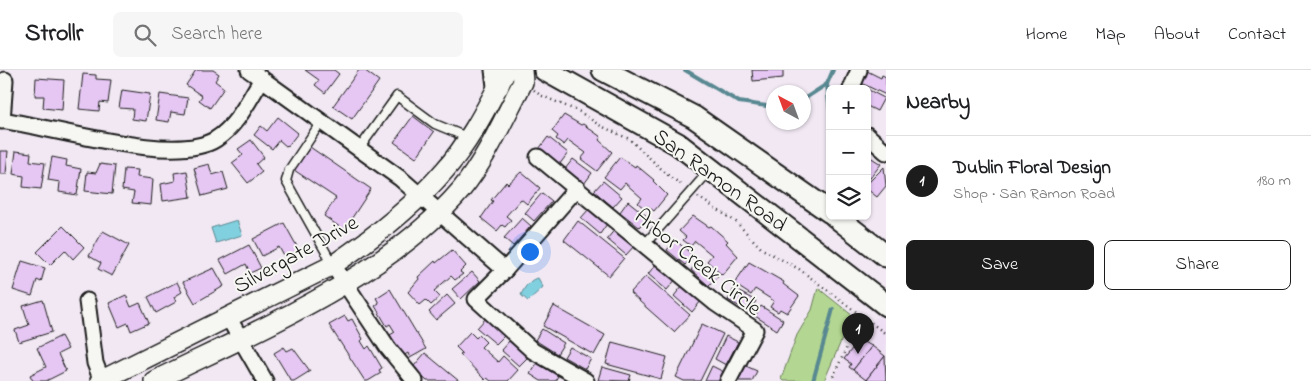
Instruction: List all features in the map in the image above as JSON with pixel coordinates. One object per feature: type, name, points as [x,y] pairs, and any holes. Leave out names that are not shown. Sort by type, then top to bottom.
[{"type":"main road","name":"San Ramon Road","points":[[545,70],[648,125],[712,168],[886,305]]},
{"type":"main road","name":"San Ramon Road","points":[[603,70],[694,117],[826,209]]},
{"type":"main road","points":[[840,220],[886,256]]},
{"type":"street","points":[[248,70],[262,78],[359,149],[420,196],[505,270]]},
{"type":"street","points":[[154,381],[346,284],[385,258],[439,212],[460,190],[479,165],[523,82],[522,70]]},
{"type":"street","points":[[853,85],[859,70]]},
{"type":"street","name":"Silvergate Drive","points":[[101,381],[333,265],[367,243],[420,196],[445,170],[469,138],[500,75]]},
{"type":"street","points":[[5,80],[1,120],[155,148],[186,149],[216,139],[240,116],[262,78]]},
{"type":"street","points":[[871,139],[886,152]]},
{"type":"street","name":"Arbor Creek Circle","points":[[538,158],[577,188],[715,303],[755,330],[728,381]]},
{"type":"street","points":[[577,188],[505,270],[476,299],[533,350],[586,381]]},
{"type":"street","points":[[333,265],[388,348],[415,381]]},
{"type":"street","points":[[86,301],[95,363],[101,381]]},
{"type":"street","points":[[228,317],[265,381]]},
{"type":"lane","points":[[359,149],[397,96],[435,124],[469,138]]},
{"type":"lane","points":[[321,122],[288,170],[286,181],[333,265]]},
{"type":"lane","points":[[645,244],[712,168]]},
{"type":"path","points":[[540,95],[580,112],[599,126],[629,139],[670,177],[736,222],[762,249],[799,269],[886,334]]},
{"type":"path","points":[[831,381],[854,332],[870,321]]},
{"type":"shaded area","points":[[879,316],[886,322],[886,381],[833,381],[855,333]]},
{"type":"green space","points":[[818,288],[858,320],[842,339],[824,381],[783,381],[781,379],[797,335],[812,310]]},
{"type":"water","points":[[237,220],[242,235],[216,243],[211,228]]},
{"type":"water","points":[[538,278],[543,287],[528,301],[521,295],[530,282]]},
{"type":"building","points":[[196,70],[213,70],[219,74],[215,81],[224,88],[210,108],[199,100],[202,96],[186,85]]},
{"type":"building","points":[[305,70],[334,70],[339,74],[325,93],[315,85],[319,80]]},
{"type":"building","points":[[359,70],[364,70],[379,81],[352,119],[333,106]]},
{"type":"building","points":[[752,70],[783,70],[783,78],[753,81]]},
{"type":"building","points":[[867,71],[881,78],[882,75],[886,77],[886,95],[871,88],[871,85],[861,83]]},
{"type":"building","points":[[83,74],[96,75],[96,79],[111,80],[108,103],[100,102],[99,111],[79,109]]},
{"type":"building","points":[[36,78],[64,80],[62,110],[43,108],[44,96],[35,96]]},
{"type":"building","points":[[122,90],[150,94],[146,121],[132,119],[133,109],[119,108]]},
{"type":"building","points":[[871,91],[884,98],[877,111],[871,108]]},
{"type":"building","points":[[160,94],[188,98],[185,114],[171,112],[169,122],[156,120]]},
{"type":"building","points":[[564,115],[581,125],[583,124],[601,137],[599,140],[612,152],[597,171],[581,159],[586,153],[568,140],[564,145],[556,139],[558,136],[552,131]]},
{"type":"building","points":[[413,116],[434,132],[416,158],[394,142]]},
{"type":"building","points":[[278,117],[298,133],[287,147],[279,140],[272,149],[254,135],[261,126],[267,131]]},
{"type":"building","points":[[548,137],[568,153],[559,165],[539,149]]},
{"type":"building","points":[[251,140],[264,157],[256,164],[262,172],[248,183],[232,163],[243,155],[238,149]]},
{"type":"building","points":[[310,147],[371,189],[344,230],[324,216],[336,198],[294,170]]},
{"type":"building","points":[[0,151],[8,151],[6,174],[0,174]]},
{"type":"building","points":[[16,151],[31,153],[30,161],[45,163],[41,189],[23,187],[24,176],[13,174]]},
{"type":"building","points":[[52,157],[67,160],[66,166],[81,169],[77,195],[59,192],[60,182],[48,180]]},
{"type":"building","points":[[620,157],[635,167],[636,165],[654,180],[667,195],[654,211],[647,206],[645,209],[638,203],[642,198],[625,183],[620,189],[604,177]]},
{"type":"building","points":[[871,158],[881,164],[871,177]]},
{"type":"building","points":[[573,159],[592,173],[584,184],[565,169]]},
{"type":"building","points":[[100,164],[115,166],[112,194],[85,191],[87,172],[96,173]]},
{"type":"building","points":[[209,164],[212,175],[223,172],[228,189],[202,196],[194,168]]},
{"type":"building","points":[[884,167],[886,186],[877,197],[871,192],[871,180]]},
{"type":"building","points":[[124,169],[138,170],[137,177],[153,179],[151,205],[132,203],[134,192],[122,190]]},
{"type":"building","points":[[187,171],[191,197],[163,201],[161,184],[175,181],[174,173]]},
{"type":"building","points":[[521,172],[540,188],[527,204],[521,199],[506,216],[511,220],[505,227],[502,225],[497,231],[481,218],[493,201],[491,200],[506,182],[508,184]]},
{"type":"building","points":[[603,181],[622,197],[613,207],[594,191]]},
{"type":"building","points":[[542,193],[552,201],[534,221],[525,213]]},
{"type":"building","points":[[628,201],[648,217],[639,227],[620,212]]},
{"type":"building","points":[[589,209],[607,224],[600,234],[581,218]]},
{"type":"building","points":[[693,216],[709,227],[711,226],[728,241],[726,243],[738,256],[722,275],[707,261],[712,255],[695,241],[691,246],[683,240],[686,237],[679,231]]},
{"type":"building","points":[[522,218],[531,226],[513,246],[504,238]]},
{"type":"building","points":[[578,221],[624,258],[609,276],[564,240]]},
{"type":"building","points":[[284,223],[299,250],[285,258],[279,247],[262,256],[253,239]]},
{"type":"building","points":[[63,226],[84,247],[73,259],[65,250],[50,265],[37,252]]},
{"type":"building","points":[[616,228],[635,245],[626,255],[607,239]]},
{"type":"building","points":[[103,231],[129,245],[112,276],[98,269],[101,263],[89,256]]},
{"type":"building","points":[[675,240],[694,256],[685,265],[667,250]]},
{"type":"building","points":[[249,245],[261,268],[250,273],[246,264],[228,274],[220,260]]},
{"type":"building","points":[[452,250],[466,266],[460,272],[463,274],[455,280],[451,276],[434,291],[440,297],[431,305],[426,300],[420,305],[408,292],[419,279],[418,277],[435,261],[436,263]]},
{"type":"building","points":[[699,260],[718,276],[709,286],[691,270]]},
{"type":"building","points":[[22,261],[45,268],[41,282],[37,280],[32,296],[13,290]]},
{"type":"building","points":[[749,262],[784,282],[783,284],[799,296],[787,313],[780,309],[778,312],[770,307],[774,301],[755,289],[751,295],[734,284]]},
{"type":"building","points":[[657,263],[676,279],[667,290],[648,274]]},
{"type":"building","points":[[214,268],[224,286],[195,303],[183,282]]},
{"type":"building","points":[[472,272],[480,281],[461,299],[452,289]]},
{"type":"building","points":[[646,276],[690,315],[674,332],[630,293]]},
{"type":"building","points":[[177,282],[182,292],[174,297],[176,302],[156,313],[148,297]]},
{"type":"building","points":[[683,285],[701,301],[692,312],[674,296]]},
{"type":"building","points":[[390,289],[426,349],[410,358],[408,353],[403,356],[390,335],[395,332],[390,324],[387,326],[375,306],[379,303],[376,298]]},
{"type":"building","points":[[734,289],[756,301],[749,312],[728,300]]},
{"type":"building","points":[[126,295],[131,307],[140,303],[149,323],[131,331],[128,323],[119,327],[109,303]]},
{"type":"building","points":[[447,295],[455,304],[436,320],[429,312]]},
{"type":"building","points":[[43,300],[52,332],[19,342],[15,330],[29,325],[23,306]]},
{"type":"building","points":[[554,306],[605,335],[594,355],[543,326]]},
{"type":"building","points":[[761,306],[783,320],[777,330],[755,316]]},
{"type":"building","points":[[345,316],[348,321],[352,319],[363,339],[361,341],[366,349],[369,346],[382,368],[379,370],[381,373],[368,381],[365,381],[329,325]]},
{"type":"building","points":[[486,318],[505,335],[496,344],[477,328]]},
{"type":"building","points":[[702,324],[723,334],[700,381],[684,381],[676,377]]},
{"type":"building","points":[[542,329],[564,343],[557,354],[535,340]]},
{"type":"building","points":[[470,332],[476,338],[479,335],[486,342],[481,347],[498,362],[503,356],[518,370],[508,381],[491,381],[487,378],[485,380],[460,354],[462,353],[456,347]]},
{"type":"building","points":[[61,336],[68,349],[58,354],[66,371],[46,381],[33,381],[30,375],[46,367],[37,348]]},
{"type":"building","points":[[726,336],[738,342],[726,365],[715,359]]},
{"type":"building","points":[[510,340],[528,357],[519,366],[501,350]]},
{"type":"building","points":[[859,340],[872,346],[853,370],[849,367],[851,364],[844,359]]},
{"type":"building","points":[[612,342],[667,357],[661,379],[606,364]]},
{"type":"building","points":[[872,346],[885,356],[866,380],[853,370]]},
{"type":"building","points":[[284,347],[287,351],[293,348],[310,371],[294,381],[291,381],[274,353]]},
{"type":"building","points":[[570,347],[591,359],[585,369],[564,357]]},
{"type":"building","points":[[425,353],[459,381],[427,381],[416,371],[417,369],[414,366]]},
{"type":"building","points":[[885,356],[886,381],[866,380]]},
{"type":"building","points":[[537,363],[558,376],[555,381],[541,381],[530,374]]},
{"type":"building","points":[[712,366],[724,372],[719,381],[705,381]]},
{"type":"building","points":[[746,366],[757,371],[752,381],[738,381]]},
{"type":"building","points":[[602,367],[631,375],[629,381],[598,380]]},
{"type":"waterway","points":[[685,70],[739,102],[766,106]]},
{"type":"waterway","points":[[827,85],[833,70]]},
{"type":"waterway","points":[[811,94],[827,84]]},
{"type":"waterway","points":[[813,381],[833,309]]},
{"type":"place","name":"Dublin Floral Design","points":[[858,354]]}]
